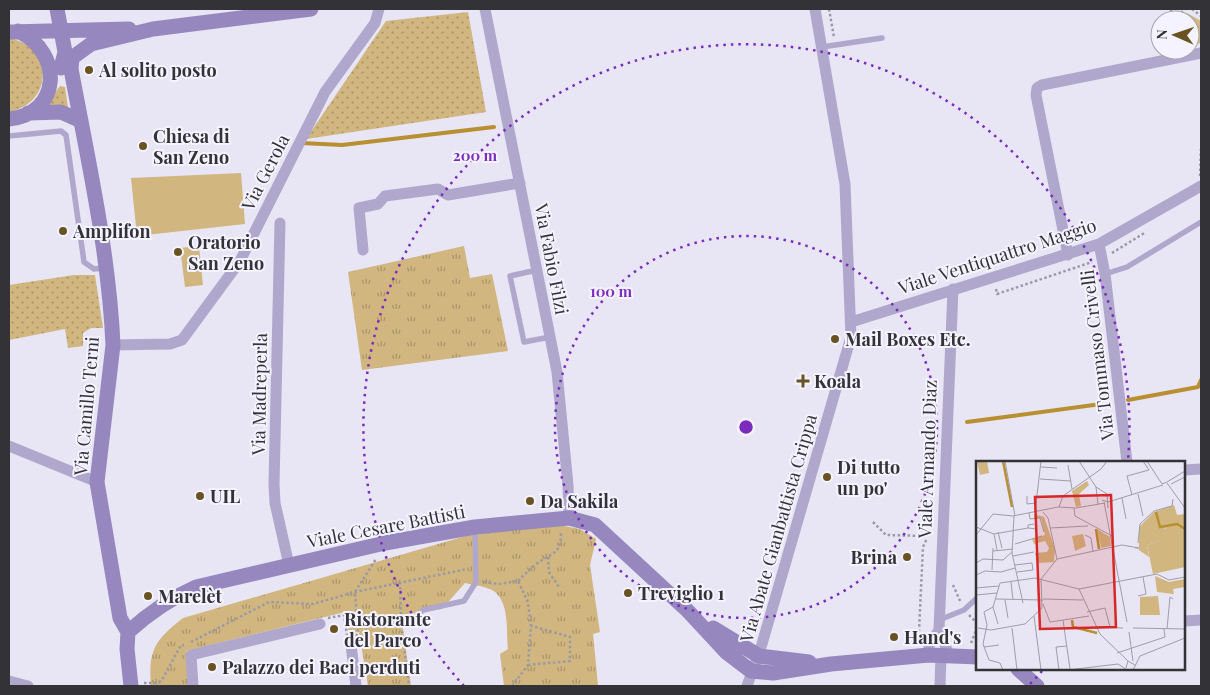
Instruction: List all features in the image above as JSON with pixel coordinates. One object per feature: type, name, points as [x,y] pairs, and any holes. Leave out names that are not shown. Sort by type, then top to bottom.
[{"type":"street","name":"Via Camillo Terni","points":[[57,9],[62,29],[64,52],[71,69],[81,121],[105,268],[113,345],[97,482],[120,618],[128,632]]},
{"type":"street","points":[[28,113],[43,100],[49,86],[67,61],[91,44],[153,29],[311,9]]},
{"type":"street","name":"Via Gerola","points":[[113,345],[170,344],[182,340],[240,261],[325,92],[375,23],[379,9]]},
{"type":"street","name":"Via Fabio Filzi","points":[[485,9],[562,404],[568,486],[565,524]]},
{"type":"street","name":"Via Abate Gianbattista Crippa","points":[[747,686],[751,671],[759,656],[847,357],[852,322],[845,184],[815,9]]},
{"type":"street","points":[[13,32],[62,29],[153,29]]},
{"type":"street","points":[[13,32],[34,40],[45,54],[50,68],[49,86]]},
{"type":"street","points":[[1068,255],[1036,94],[1037,88],[1042,85],[1201,53]]},
{"type":"street","points":[[9,119],[28,113],[61,112],[81,121]]},
{"type":"street","name":"Viale Ventiquattro Maggio","points":[[852,322],[1098,244],[1200,182]]},
{"type":"street","points":[[363,250],[359,208],[378,204],[385,196],[438,189],[448,195],[520,183]]},
{"type":"street","name":"Via Madreperla","points":[[280,223],[274,484],[275,503],[289,565]]},
{"type":"street","name":"Via Tommaso Crivelli","points":[[1098,244],[1105,274],[1127,461]]},
{"type":"street","name":"Viale Armando Diaz","points":[[939,655],[952,289]]},
{"type":"street","points":[[9,446],[97,482]]},
{"type":"street","points":[[1185,470],[1201,469]]},
{"type":"street","name":"Viale Cesare Battisti","points":[[128,632],[156,610],[196,587],[385,543],[475,527],[595,525],[687,610],[726,652],[751,671]]},
{"type":"street","name":"Viale Cesare Battisti","points":[[687,610],[729,640],[759,656]]},
{"type":"street","points":[[1185,621],[1201,620]]},
{"type":"street","points":[[194,686],[191,655],[320,624]]},
{"type":"street","name":"Viale Armando Diaz","points":[[939,625],[929,645],[939,655]]},
{"type":"street","points":[[128,632],[127,650],[130,684]]},
{"type":"street","points":[[351,645],[356,686]]},
{"type":"street","points":[[751,671],[773,673],[830,664],[973,653]]},
{"type":"street","points":[[939,655],[940,686]]},
{"type":"street","points":[[759,656],[830,664]]},
{"type":"street","points":[[1019,670],[1035,684]]},
{"type":"street","points":[[9,681],[28,686]]},
{"type":"lane","points":[[822,47],[882,38]]},
{"type":"lane","points":[[9,136],[61,131],[66,135],[84,262],[94,269],[105,268]]},
{"type":"lane","points":[[1105,274],[1127,267],[1201,222]]},
{"type":"lane","points":[[536,270],[510,276],[524,342],[550,337]]},
{"type":"lane","points":[[407,624],[423,610],[464,601],[476,582],[475,527]]},
{"type":"lane","points":[[939,625],[964,610],[976,599]]},
{"type":"path","points":[[829,9],[836,45]]},
{"type":"path","points":[[1192,9],[1201,16]]},
{"type":"path","points":[[1200,182],[1201,148]]},
{"type":"path","points":[[872,522],[886,535],[927,537],[923,547],[919,631],[908,644]]},
{"type":"path","points":[[484,582],[499,584],[518,581],[558,548],[565,524]]},
{"type":"path","points":[[548,557],[548,572],[559,587]]},
{"type":"path","points":[[351,645],[358,632],[355,592],[376,559]]},
{"type":"path","points":[[130,684],[158,684],[181,645],[226,626],[269,602],[313,604],[355,592],[471,568]]},
{"type":"path","points":[[512,686],[528,665],[531,626],[528,602],[518,581]]},
{"type":"path","points":[[400,582],[403,643],[409,686]]},
{"type":"path","points":[[320,624],[322,620],[344,615],[347,635],[351,645]]},
{"type":"path","points":[[528,665],[570,661],[570,637],[531,626]]},
{"type":"path","points":[[973,653],[976,637]]},
{"type":"green space","points":[[468,12],[486,112],[306,139],[386,21]]},
{"type":"green space","points":[[1200,20],[1201,21],[1200,43]]},
{"type":"green space","points":[[9,38],[24,43],[34,52],[41,63],[43,75],[41,87],[34,98],[24,107],[9,112]]},
{"type":"green space","points":[[60,86],[65,87],[68,108],[44,108]]},
{"type":"green space","points":[[241,173],[245,224],[137,236],[131,178]]},
{"type":"green space","points":[[199,246],[203,285],[185,287],[180,248]]},
{"type":"green space","points":[[464,246],[470,278],[492,274],[508,351],[362,370],[348,272]]},
{"type":"green space","points":[[74,275],[95,275],[103,328],[91,328],[83,333],[83,346],[68,348],[65,329],[9,340],[9,285]]},
{"type":"green space","points":[[559,525],[580,529],[596,539],[590,565],[600,632],[593,634],[598,685],[504,686],[500,654],[508,649],[506,616],[502,601],[492,590],[465,583],[442,609],[401,615],[411,686],[368,686],[359,632],[349,633],[345,612],[186,651],[189,686],[151,686],[151,663],[155,647],[166,633],[183,618],[476,533]]},
{"type":"waterway","points":[[302,143],[342,145],[494,127]]},
{"type":"waterway","points":[[1128,400],[1198,387],[1201,380]]},
{"type":"waterway","points":[[967,422],[1101,404]]},
{"type":"place","name":"Al solito posto","points":[[89,70]]},
{"type":"place","name":"Chiesa di San Zeno","points":[[143,146]]},
{"type":"place","name":"Amplifon","points":[[63,231]]},
{"type":"place","name":"Oratorio San Zeno","points":[[178,252]]},
{"type":"place","name":"Mail Boxes Etc.","points":[[835,339]]},
{"type":"place","name":"Koala","points":[[803,381]]},
{"type":"place","name":"Di tutto un po'","points":[[827,477]]},
{"type":"place","name":"UIL","points":[[200,496]]},
{"type":"place","name":"Da Sakila","points":[[530,501]]},
{"type":"place","name":"Brina","points":[[907,557]]},
{"type":"place","name":"Treviglio 1","points":[[628,593]]},
{"type":"place","name":"Marelèt","points":[[148,596]]},
{"type":"place","name":"Ristorante del Parco","points":[[334,629]]},
{"type":"place","name":"Hand's","points":[[894,637]]},
{"type":"place","name":"Palazzo dei Baci perduti","points":[[212,667]]}]
